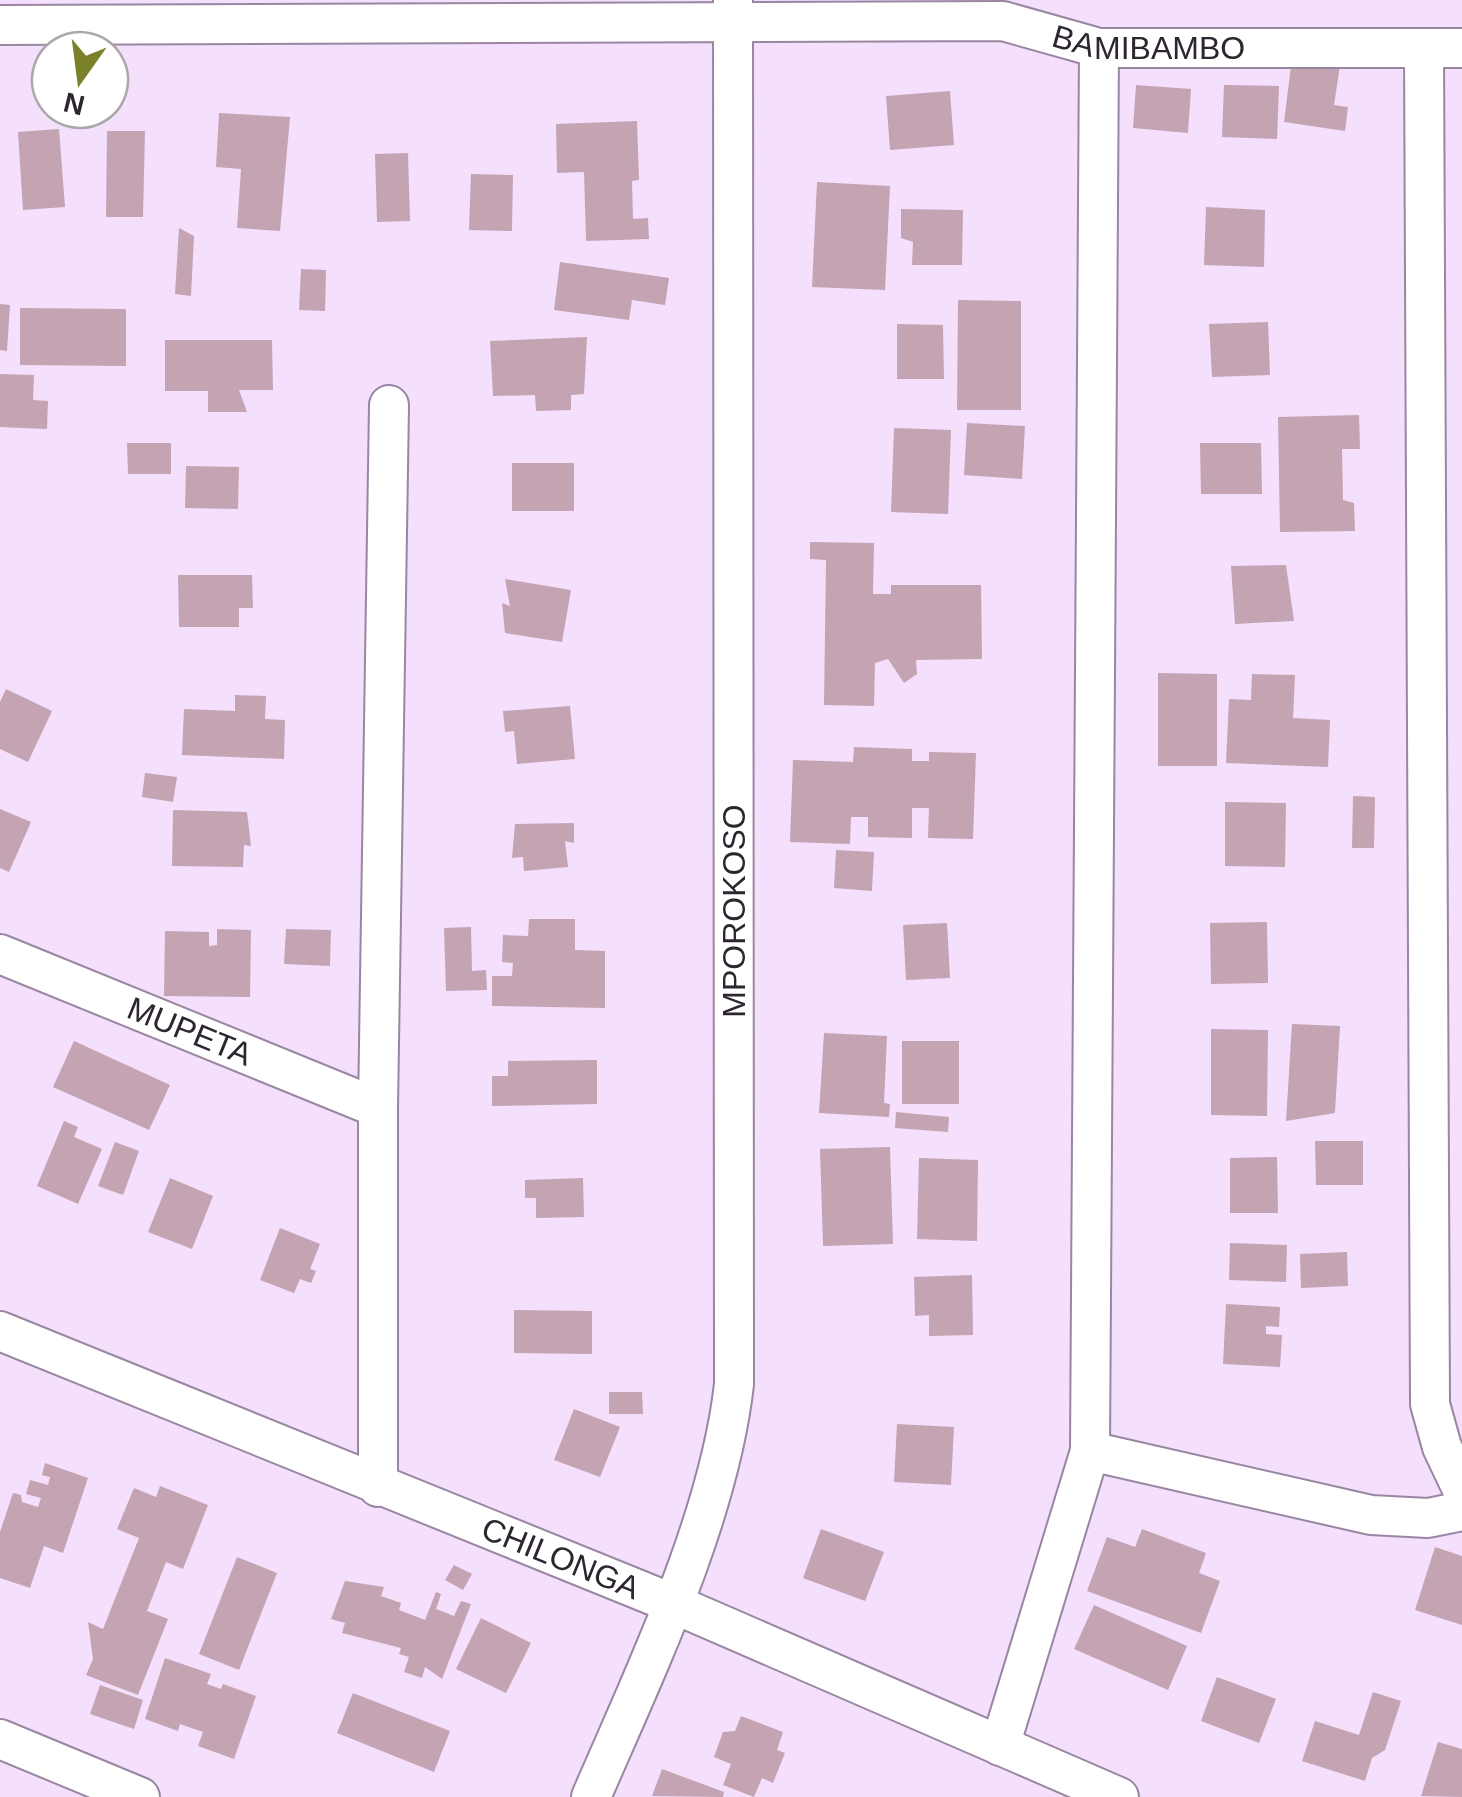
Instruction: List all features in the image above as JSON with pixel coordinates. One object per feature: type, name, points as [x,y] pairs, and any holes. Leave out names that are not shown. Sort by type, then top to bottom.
[{"type":"street","name":"BAMIBAMBO","points":[[0,25],[733,10],[1002,20],[1099,48],[1462,48]]},
{"type":"street","name":"MPOROKOSO","points":[[592,1797],[674,1604],[724,1443],[734,1372],[733,10]]},
{"type":"street","points":[[1000,1746],[1090,1451],[1099,48]]},
{"type":"street","points":[[1424,48],[1430,1404],[1442,1447],[1462,1489]]},
{"type":"street","points":[[378,1488],[378,1108],[389,404]]},
{"type":"street","name":"MUPETA","points":[[0,954],[378,1108]]},
{"type":"street","name":"CHILONGA","points":[[0,1331],[378,1488],[674,1604],[1118,1797]]},
{"type":"street","points":[[1090,1451],[1371,1515],[1428,1518],[1462,1511]]},
{"type":"street","points":[[0,1739],[69,1783],[140,1797]]},
{"type":"building","points":[[1292,58],[1340,65],[1334,105],[1348,107],[1345,131],[1284,122]]},
{"type":"building","points":[[1136,85],[1191,89],[1188,133],[1133,128]]},
{"type":"building","points":[[1224,85],[1279,86],[1277,139],[1222,137]]},
{"type":"building","points":[[950,91],[954,145],[890,150],[886,96]]},
{"type":"building","points":[[219,113],[290,117],[280,231],[237,228],[241,169],[216,167]]},
{"type":"building","points":[[637,121],[639,180],[632,181],[633,219],[648,218],[649,239],[586,241],[584,172],[557,173],[556,124]]},
{"type":"building","points":[[59,130],[65,207],[23,210],[18,132]]},
{"type":"building","points":[[107,131],[145,131],[143,217],[106,217]]},
{"type":"building","points":[[408,153],[410,221],[377,222],[375,154]]},
{"type":"building","points":[[471,174],[513,175],[512,231],[469,230]]},
{"type":"building","points":[[817,182],[890,186],[885,290],[812,287]]},
{"type":"building","points":[[1206,207],[1265,210],[1264,267],[1204,265]]},
{"type":"building","points":[[901,209],[963,210],[962,265],[912,265],[913,242],[901,238]]},
{"type":"building","points":[[179,228],[194,236],[191,296],[175,294]]},
{"type":"building","points":[[560,262],[669,278],[665,305],[632,300],[629,320],[554,310]]},
{"type":"building","points":[[301,269],[326,270],[325,311],[299,310]]},
{"type":"building","points":[[958,300],[1021,301],[1021,410],[957,410]]},
{"type":"building","points":[[0,304],[10,305],[7,351],[0,350]]},
{"type":"building","points":[[20,308],[126,309],[126,366],[20,365]]},
{"type":"building","points":[[1268,322],[1270,375],[1212,377],[1209,324]]},
{"type":"building","points":[[897,324],[943,325],[944,379],[897,379]]},
{"type":"building","points":[[587,337],[584,394],[571,395],[571,410],[536,411],[535,395],[493,396],[490,341]]},
{"type":"building","points":[[165,340],[272,340],[273,390],[239,390],[247,412],[208,412],[208,391],[165,391]]},
{"type":"building","points":[[0,374],[34,375],[33,400],[48,401],[47,429],[0,427]]},
{"type":"building","points":[[1359,415],[1360,449],[1342,449],[1343,500],[1354,503],[1355,531],[1280,532],[1278,417]]},
{"type":"building","points":[[967,423],[1025,426],[1022,479],[964,475]]},
{"type":"building","points":[[894,428],[951,430],[948,514],[891,512]]},
{"type":"building","points":[[127,443],[171,443],[171,474],[128,474]]},
{"type":"building","points":[[1200,443],[1261,443],[1262,494],[1201,494]]},
{"type":"building","points":[[512,463],[574,463],[574,511],[512,511]]},
{"type":"building","points":[[186,466],[239,467],[238,509],[185,508]]},
{"type":"building","points":[[810,542],[874,543],[873,594],[891,594],[891,585],[981,585],[982,659],[916,660],[917,674],[904,683],[888,659],[875,663],[874,706],[824,705],[826,560],[810,559]]},
{"type":"building","points":[[1286,565],[1294,621],[1235,624],[1231,566]]},
{"type":"building","points":[[178,575],[252,575],[253,608],[239,608],[239,627],[179,627]]},
{"type":"building","points":[[505,579],[571,590],[562,642],[505,633],[502,603],[510,606]]},
{"type":"building","points":[[1158,673],[1217,674],[1217,766],[1158,766]]},
{"type":"building","points":[[1252,674],[1295,675],[1293,718],[1330,720],[1328,767],[1226,763],[1229,699],[1251,700]]},
{"type":"building","points":[[6,689],[52,711],[28,762],[0,749],[0,702]]},
{"type":"building","points":[[235,695],[266,696],[265,719],[285,720],[284,759],[182,755],[184,709],[235,711]]},
{"type":"building","points":[[570,706],[575,759],[517,764],[514,731],[505,732],[503,711]]},
{"type":"building","points":[[854,747],[912,749],[912,761],[929,761],[929,752],[976,753],[973,839],[928,838],[929,808],[912,808],[912,838],[868,837],[868,817],[851,817],[850,844],[790,842],[793,760],[853,762]]},
{"type":"building","points":[[145,773],[177,777],[173,802],[142,797]]},
{"type":"building","points":[[1353,796],[1375,797],[1374,848],[1352,848]]},
{"type":"building","points":[[1225,802],[1286,803],[1285,867],[1225,866]]},
{"type":"building","points":[[0,809],[31,822],[9,872],[0,868]]},
{"type":"building","points":[[173,810],[247,812],[251,846],[244,845],[243,867],[172,866]]},
{"type":"building","points":[[574,823],[574,843],[565,841],[568,867],[524,871],[523,857],[512,858],[515,824]]},
{"type":"building","points":[[836,850],[874,852],[872,891],[834,888]]},
{"type":"building","points":[[529,919],[575,919],[575,950],[605,951],[605,1008],[492,1006],[492,976],[512,976],[513,963],[502,962],[503,935],[528,936]]},
{"type":"building","points":[[1267,922],[1268,983],[1211,984],[1210,923]]},
{"type":"building","points":[[947,923],[950,978],[906,980],[903,925]]},
{"type":"building","points":[[471,927],[472,971],[486,970],[487,990],[446,991],[444,928]]},
{"type":"building","points":[[217,929],[251,930],[250,997],[164,996],[165,931],[209,932],[209,946],[217,945]]},
{"type":"building","points":[[286,929],[331,930],[330,966],[284,964]]},
{"type":"building","points":[[1292,1024],[1340,1026],[1335,1113],[1286,1121]]},
{"type":"building","points":[[1211,1029],[1268,1030],[1267,1116],[1211,1115]]},
{"type":"building","points":[[824,1033],[887,1036],[884,1103],[890,1104],[889,1117],[819,1113]]},
{"type":"building","points":[[74,1041],[170,1085],[149,1130],[53,1087]]},
{"type":"building","points":[[902,1041],[959,1041],[959,1104],[902,1104]]},
{"type":"building","points":[[597,1060],[597,1104],[492,1106],[492,1076],[508,1076],[508,1061]]},
{"type":"building","points":[[896,1112],[949,1117],[948,1132],[895,1128]]},
{"type":"building","points":[[64,1121],[78,1127],[74,1137],[102,1149],[78,1204],[37,1186]]},
{"type":"building","points":[[1315,1141],[1363,1141],[1363,1185],[1316,1185]]},
{"type":"building","points":[[115,1142],[139,1151],[123,1195],[98,1186]]},
{"type":"building","points":[[890,1147],[893,1244],[823,1246],[820,1149]]},
{"type":"building","points":[[1277,1157],[1278,1213],[1230,1213],[1230,1158]]},
{"type":"building","points":[[919,1158],[978,1160],[977,1241],[917,1239]]},
{"type":"building","points":[[170,1178],[213,1196],[192,1249],[148,1232]]},
{"type":"building","points":[[583,1178],[584,1217],[536,1218],[536,1198],[525,1198],[525,1180]]},
{"type":"building","points":[[280,1228],[320,1244],[310,1269],[316,1271],[311,1283],[300,1279],[294,1293],[260,1280]]},
{"type":"building","points":[[1230,1243],[1287,1245],[1286,1282],[1229,1280]]},
{"type":"building","points":[[1347,1252],[1348,1286],[1301,1288],[1300,1254]]},
{"type":"building","points":[[972,1275],[973,1335],[929,1336],[929,1315],[915,1316],[914,1277]]},
{"type":"building","points":[[1226,1304],[1280,1307],[1279,1327],[1266,1326],[1266,1334],[1282,1335],[1280,1367],[1223,1364]]},
{"type":"building","points":[[514,1310],[592,1311],[592,1354],[514,1353]]},
{"type":"building","points":[[609,1392],[642,1392],[643,1414],[609,1414]]},
{"type":"building","points":[[574,1409],[620,1427],[600,1477],[554,1460]]},
{"type":"building","points":[[897,1424],[954,1427],[951,1485],[894,1482]]},
{"type":"building","points":[[45,1463],[88,1478],[63,1553],[44,1546],[30,1588],[0,1578],[0,1532],[13,1493],[21,1495],[22,1502],[38,1507],[41,1498],[26,1494],[30,1480],[48,1485],[50,1477],[42,1475]]},
{"type":"building","points":[[160,1486],[208,1505],[183,1569],[166,1562],[147,1611],[168,1619],[138,1695],[86,1675],[93,1659],[88,1622],[103,1629],[139,1538],[117,1529],[134,1488],[156,1497]]},
{"type":"building","points":[[821,1529],[884,1552],[865,1601],[803,1578]]},
{"type":"building","points":[[1142,1529],[1206,1553],[1199,1573],[1220,1581],[1201,1633],[1087,1591],[1107,1537],[1135,1547]]},
{"type":"building","points":[[1435,1547],[1462,1556],[1462,1625],[1415,1610]]},
{"type":"building","points":[[237,1557],[277,1573],[239,1670],[199,1654]]},
{"type":"building","points":[[454,1565],[472,1574],[463,1590],[445,1580]]},
{"type":"building","points":[[345,1581],[384,1587],[381,1596],[401,1603],[399,1610],[425,1620],[436,1592],[441,1594],[436,1609],[454,1616],[461,1601],[471,1604],[442,1679],[425,1667],[422,1678],[404,1672],[409,1657],[399,1654],[401,1648],[342,1633],[345,1623],[331,1619]]},
{"type":"building","points":[[1094,1605],[1187,1646],[1168,1690],[1074,1649]]},
{"type":"building","points":[[481,1618],[531,1643],[506,1693],[456,1669]]},
{"type":"building","points":[[165,1658],[211,1674],[207,1684],[221,1689],[223,1684],[256,1696],[234,1759],[198,1746],[203,1732],[180,1724],[178,1731],[145,1719]]},
{"type":"building","points":[[1217,1677],[1276,1699],[1259,1743],[1201,1721]]},
{"type":"building","points":[[100,1685],[143,1700],[134,1729],[90,1714]]},
{"type":"building","points":[[1373,1692],[1401,1701],[1385,1750],[1372,1758],[1365,1781],[1302,1761],[1315,1721],[1359,1735]]},
{"type":"building","points":[[353,1693],[450,1731],[434,1772],[337,1733]]},
{"type":"building","points":[[741,1716],[783,1732],[777,1750],[785,1753],[773,1783],[762,1778],[754,1797],[723,1785],[731,1764],[714,1757],[723,1732],[735,1731]]},
{"type":"building","points":[[1438,1742],[1462,1749],[1462,1797],[1421,1796]]},
{"type":"building","points":[[662,1769],[724,1792],[723,1797],[652,1796]]}]
